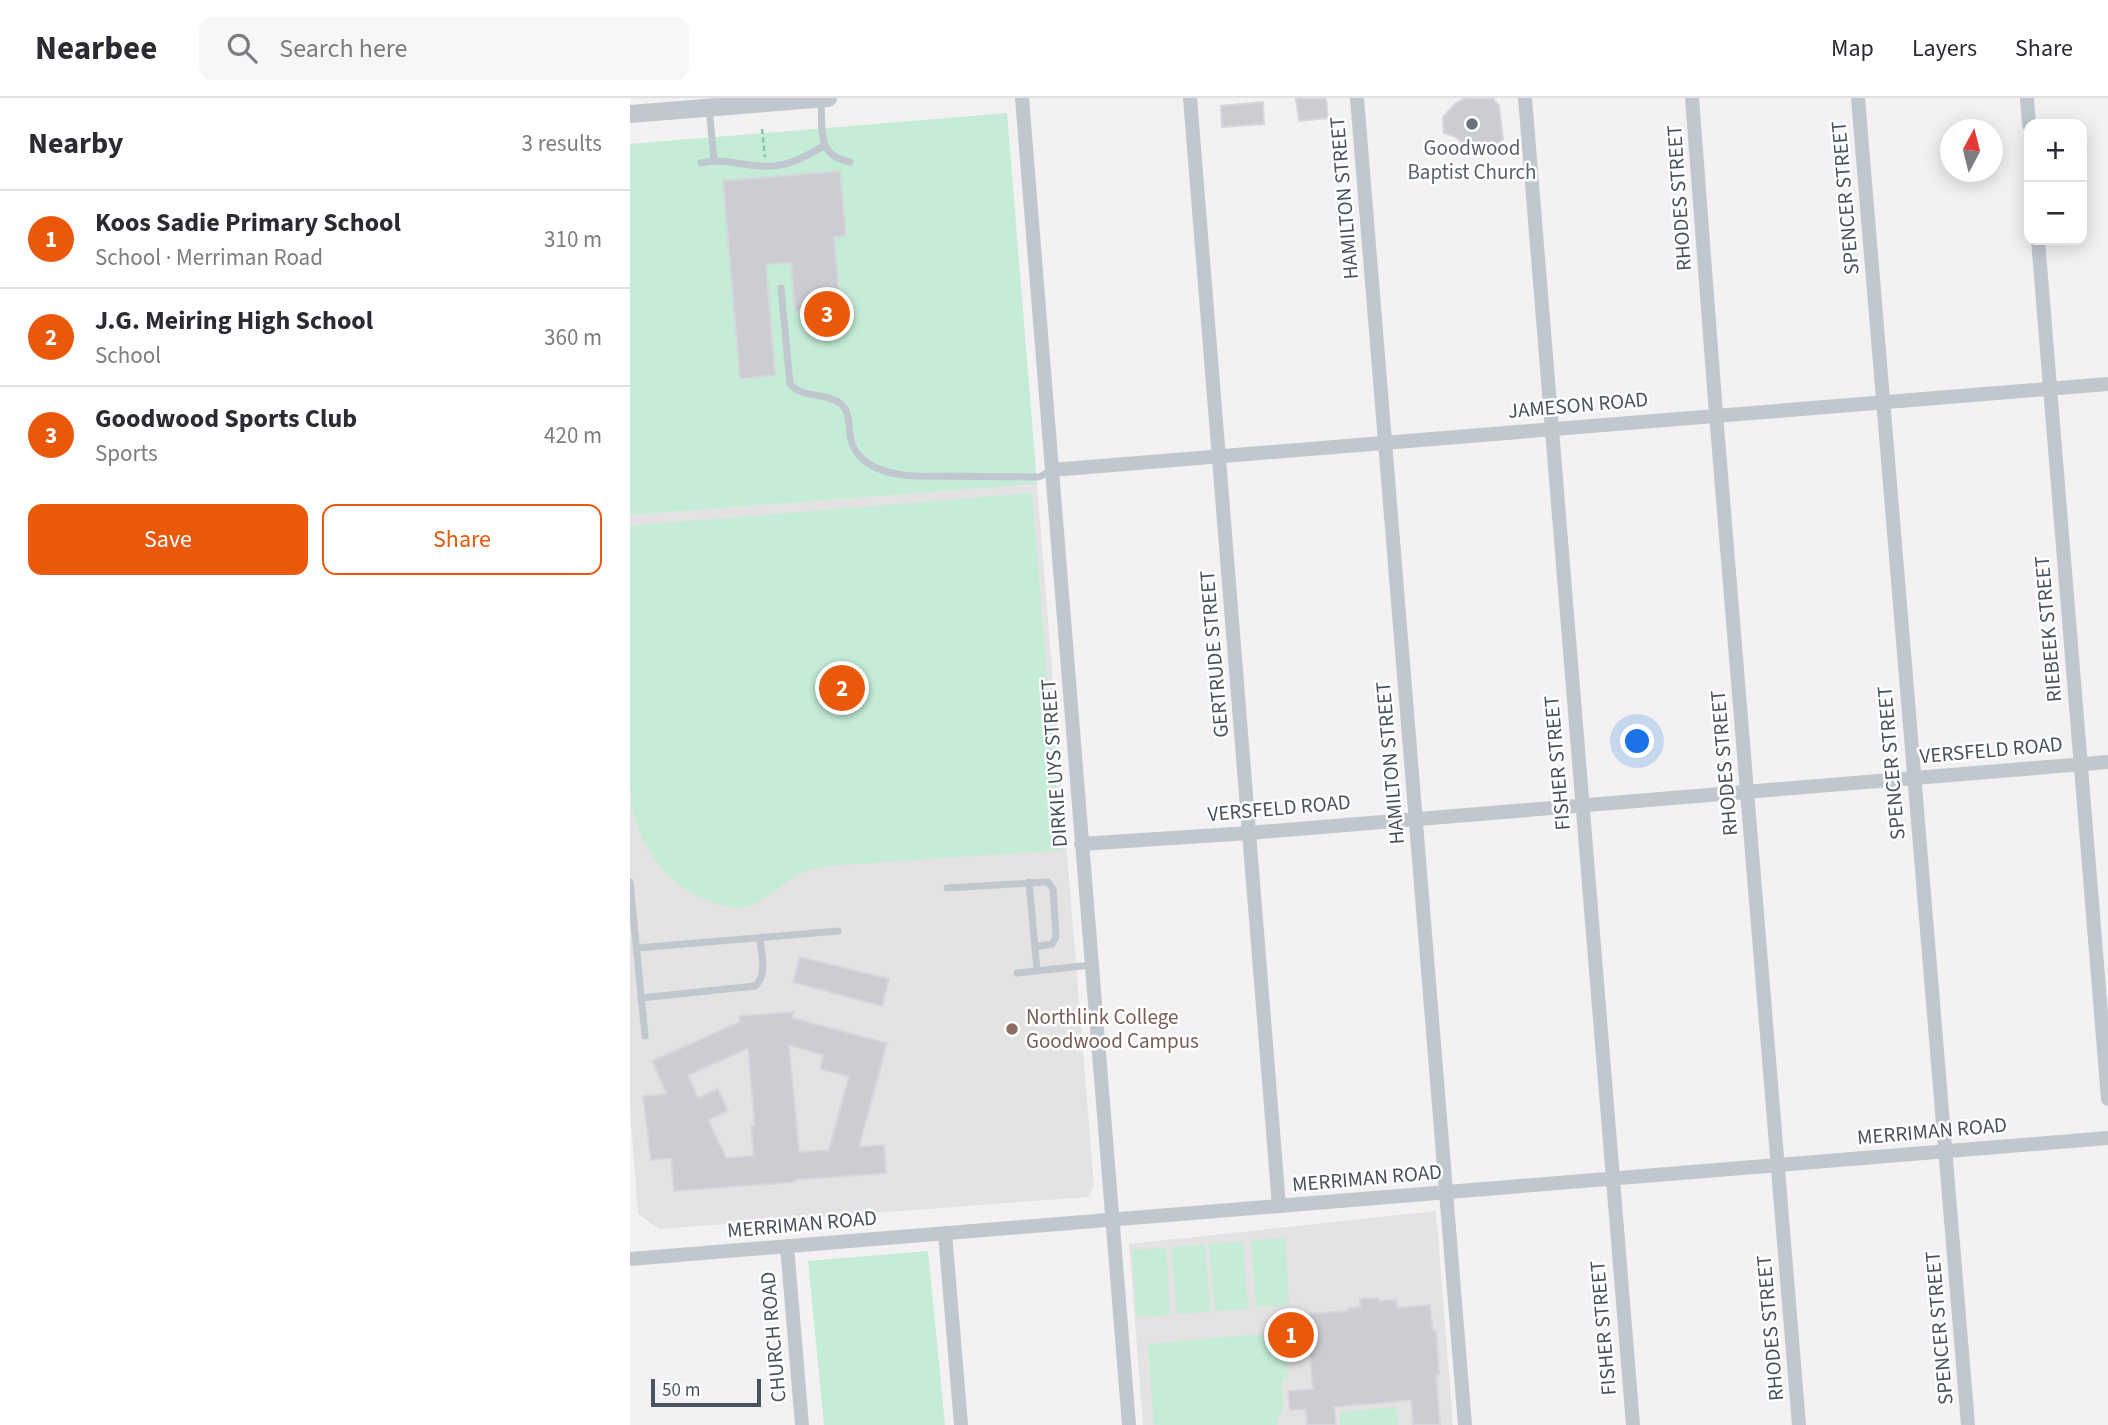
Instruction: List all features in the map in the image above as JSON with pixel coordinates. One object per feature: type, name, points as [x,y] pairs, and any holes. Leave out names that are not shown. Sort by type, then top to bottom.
[{"type":"street","points":[[630,114],[828,98]]},
{"type":"street","name":"DIRKIE UYS STREET","points":[[1022,98],[1129,1425]]},
{"type":"street","name":"GERTRUDE STREET","points":[[1190,98],[1279,1206]]},
{"type":"street","name":"HAMILTON STREET","points":[[1357,98],[1465,1425]]},
{"type":"street","name":"FISHER STREET","points":[[1525,98],[1633,1425]]},
{"type":"street","name":"RHODES STREET","points":[[1692,98],[1799,1425]]},
{"type":"street","name":"SPENCER STREET","points":[[1858,98],[1968,1425]]},
{"type":"street","points":[[2027,98],[2029,119]]},
{"type":"street","name":"RIEBEEK STREET","points":[[2038,245],[2108,1099]]},
{"type":"street","name":"JAMESON ROAD","points":[[1052,470],[2108,384]]},
{"type":"street","name":"VERSFELD ROAD","points":[[1081,844],[1250,833],[1415,817],[1581,806],[2108,762]]},
{"type":"street","name":"MERRIMAN ROAD","points":[[630,1259],[2108,1138]]},
{"type":"street","points":[[945,1233],[961,1425]]},
{"type":"street","name":"CHURCH ROAD","points":[[787,1246],[802,1425]]},
{"type":"lane","points":[[821,99],[824,146],[830,155],[850,162]]},
{"type":"lane","points":[[709,108],[714,160]]},
{"type":"lane","points":[[701,163],[714,160],[766,166],[792,162],[824,146]]},
{"type":"lane","points":[[781,288],[790,384],[803,393],[832,398],[846,409],[852,444],[870,465],[899,475],[1039,477],[1052,470]]},
{"type":"lane","points":[[630,882],[645,1036]]},
{"type":"lane","points":[[1029,882],[1037,971]]},
{"type":"lane","points":[[947,888],[1048,882],[1053,889],[1056,937],[1052,944],[1035,947]]},
{"type":"lane","points":[[637,948],[838,931]]},
{"type":"lane","points":[[641,998],[755,986],[763,974],[760,938]]},
{"type":"lane","points":[[1017,972],[1091,965]]},
{"type":"path","points":[[762,129],[766,166]]},
{"type":"shaded area","points":[[1037,484],[1094,1186],[1088,1197],[659,1229],[638,1214],[630,1108],[630,515]]},
{"type":"shaded area","points":[[1436,1211],[1453,1425],[1143,1425],[1129,1244]]},
{"type":"green space","points":[[1007,113],[1037,484],[630,515],[630,144]]},
{"type":"green space","points":[[1032,493],[1061,850],[827,866],[806,871],[762,900],[742,908],[726,906],[700,897],[675,881],[646,845],[639,831],[632,804],[630,526]]},
{"type":"green space","points":[[1285,1238],[1289,1305],[1256,1307],[1251,1240]]},
{"type":"green space","points":[[1243,1242],[1248,1309],[1215,1311],[1209,1244]]},
{"type":"green space","points":[[1205,1245],[1210,1312],[1177,1314],[1171,1247]]},
{"type":"green space","points":[[1166,1248],[1170,1315],[1137,1317],[1132,1250]]},
{"type":"green space","points":[[928,1251],[945,1425],[824,1425],[808,1261]]},
{"type":"green space","points":[[1285,1332],[1288,1378],[1282,1379],[1283,1411],[1277,1418],[1277,1425],[1154,1425],[1148,1344]]},
{"type":"green space","points":[[1396,1407],[1398,1425],[1340,1425],[1339,1412]]},
{"type":"building","points":[[1296,98],[1326,98],[1328,118],[1299,121]]},
{"type":"building","name":"Goodwood Baptist Church","points":[[1466,98],[1493,98],[1499,106],[1503,139],[1493,150],[1481,145],[1466,148],[1456,137],[1444,133],[1443,117],[1456,103]]},
{"type":"building","points":[[1263,102],[1264,124],[1222,127],[1221,106]]},
{"type":"building","points":[[840,171],[846,236],[834,237],[840,307],[795,311],[791,263],[766,264],[775,375],[740,379],[723,181]]},
{"type":"building","points":[[800,957],[889,979],[882,1006],[793,982]]},
{"type":"building","points":[[794,1012],[792,1018],[887,1043],[859,1147],[884,1145],[886,1173],[674,1191],[671,1158],[651,1160],[643,1096],[667,1094],[652,1061],[740,1022],[739,1016]],"holes":[[[789,1045],[824,1055],[820,1069],[849,1076],[829,1150],[799,1152]],[[748,1048],[755,1126],[751,1126],[754,1156],[726,1158],[708,1120],[728,1111],[718,1089],[698,1098],[688,1075]]]},
{"type":"building","points":[[1378,1298],[1378,1301],[1396,1300],[1397,1308],[1430,1305],[1433,1331],[1436,1331],[1440,1425],[1413,1425],[1411,1400],[1334,1407],[1336,1425],[1307,1425],[1306,1409],[1290,1410],[1288,1391],[1313,1389],[1306,1314],[1349,1311],[1348,1308],[1360,1307],[1360,1299]]},
{"type":"place","name":"Goodwood Baptist Church","points":[[1472,124]]},
{"type":"place","name":"Goodwood Sports Club","points":[[827,314]]},
{"type":"place","name":"J.G. Meiring High School","points":[[842,688]]},
{"type":"place","name":"Northlink College Goodwood Campus","points":[[1012,1029]]},
{"type":"place","name":"Koos Sadie Primary School","points":[[1291,1335]]}]
